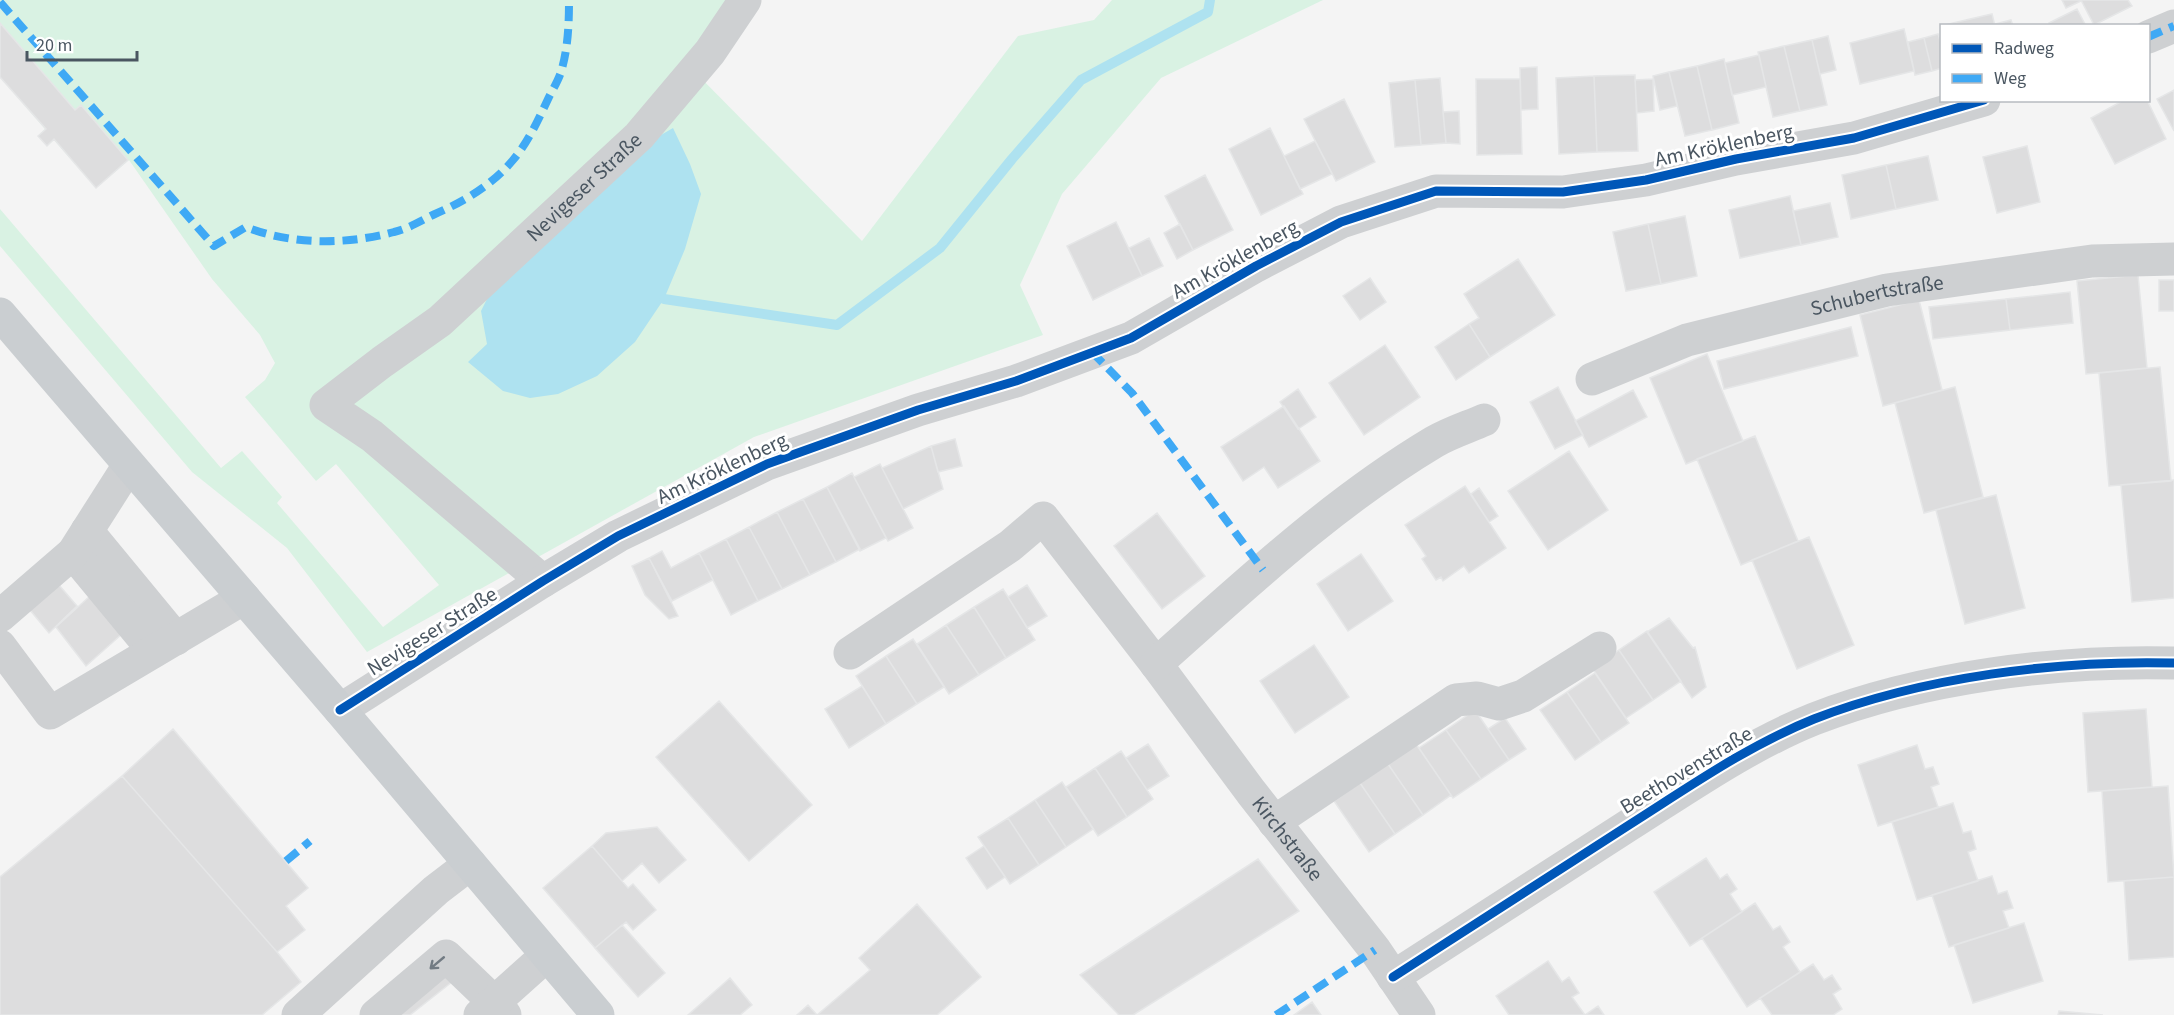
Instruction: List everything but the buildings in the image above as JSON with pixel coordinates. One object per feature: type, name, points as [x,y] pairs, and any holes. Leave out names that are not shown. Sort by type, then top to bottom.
[{"type":"main road","points":[[0,314],[598,1015]]},
{"type":"street","name":"Nevigeser Straße","points":[[340,710],[543,581],[372,436],[326,405],[440,321],[639,136],[710,52],[745,0]]},
{"type":"street","points":[[2150,36],[2174,26]]},
{"type":"street","name":"Am Kröklenberg","points":[[543,581],[618,536],[767,464],[918,410],[1017,381],[1131,338],[1256,266],[1341,222],[1436,191],[1563,192],[1646,180],[1736,159],[1854,138],[1977,102]]},
{"type":"street","name":"Schubertstraße","points":[[1592,379],[1687,340],[1887,290],[2092,261],[2174,259]]},
{"type":"street","points":[[1156,664],[1263,570],[1366,488],[1436,441],[1484,420]]},
{"type":"street","points":[[0,616],[80,542],[129,465]]},
{"type":"street","name":"Kirchstraße","points":[[850,652],[1010,546],[1043,518],[1274,822],[1375,950],[1419,1015]]},
{"type":"street","points":[[80,542],[165,645]]},
{"type":"street","points":[[0,646],[50,713],[244,598]]},
{"type":"street","points":[[1274,822],[1456,700],[1477,698],[1499,704],[1523,696],[1600,648]]},
{"type":"street","name":"Beethovenstraße","points":[[1393,977],[1741,753],[1814,719],[1890,694],[1951,681],[2043,667],[2174,663]]},
{"type":"street","points":[[298,1015],[428,898],[470,864]]},
{"type":"street","points":[[376,1015],[446,956],[493,1011],[547,955]]},
{"type":"green space","points":[[0,0],[733,0],[687,64],[862,241],[1018,36],[1094,20],[1112,0],[1323,0],[1161,78],[1062,194],[1020,285],[1043,335],[754,437],[367,652],[287,548],[192,472],[0,246],[0,209],[221,468],[242,451],[282,497],[277,503],[383,627],[439,585],[336,464],[316,481],[245,397],[265,380],[275,363],[260,335],[212,279],[129,160],[96,188],[54,140],[47,146],[38,136],[45,129],[0,77]]},
{"type":"water","points":[[673,128],[701,194],[685,249],[664,299],[635,342],[597,376],[558,394],[530,398],[503,391],[468,362],[487,344],[481,311],[490,293],[642,146]]},
{"type":"waterway","points":[[664,299],[837,325],[940,248],[1012,159],[1081,80],[1208,12],[1210,0]]},
{"type":"marked path","points":[[0,2],[214,246],[246,227],[300,240],[338,241],[376,236],[410,227],[477,192],[505,169],[519,153],[557,82],[567,45],[569,0]]},
{"type":"marked path","points":[[2150,36],[2174,26]]},
{"type":"marked path","points":[[1092,352],[1132,393],[1263,570]]},
{"type":"marked path","points":[[286,861],[310,841]]},
{"type":"marked path","points":[[1276,1015],[1375,950]]},
{"type":"cycle path","points":[[340,710],[618,536],[767,464],[918,410],[1016,381],[1131,338],[1256,266],[1341,222],[1436,191],[1563,192],[1646,180],[1736,159],[1854,138],[1977,102]]},
{"type":"cycle path","points":[[1393,977],[1719,768],[1765,742],[1814,719],[1900,692],[1991,674],[2084,665],[2174,663]]}]
